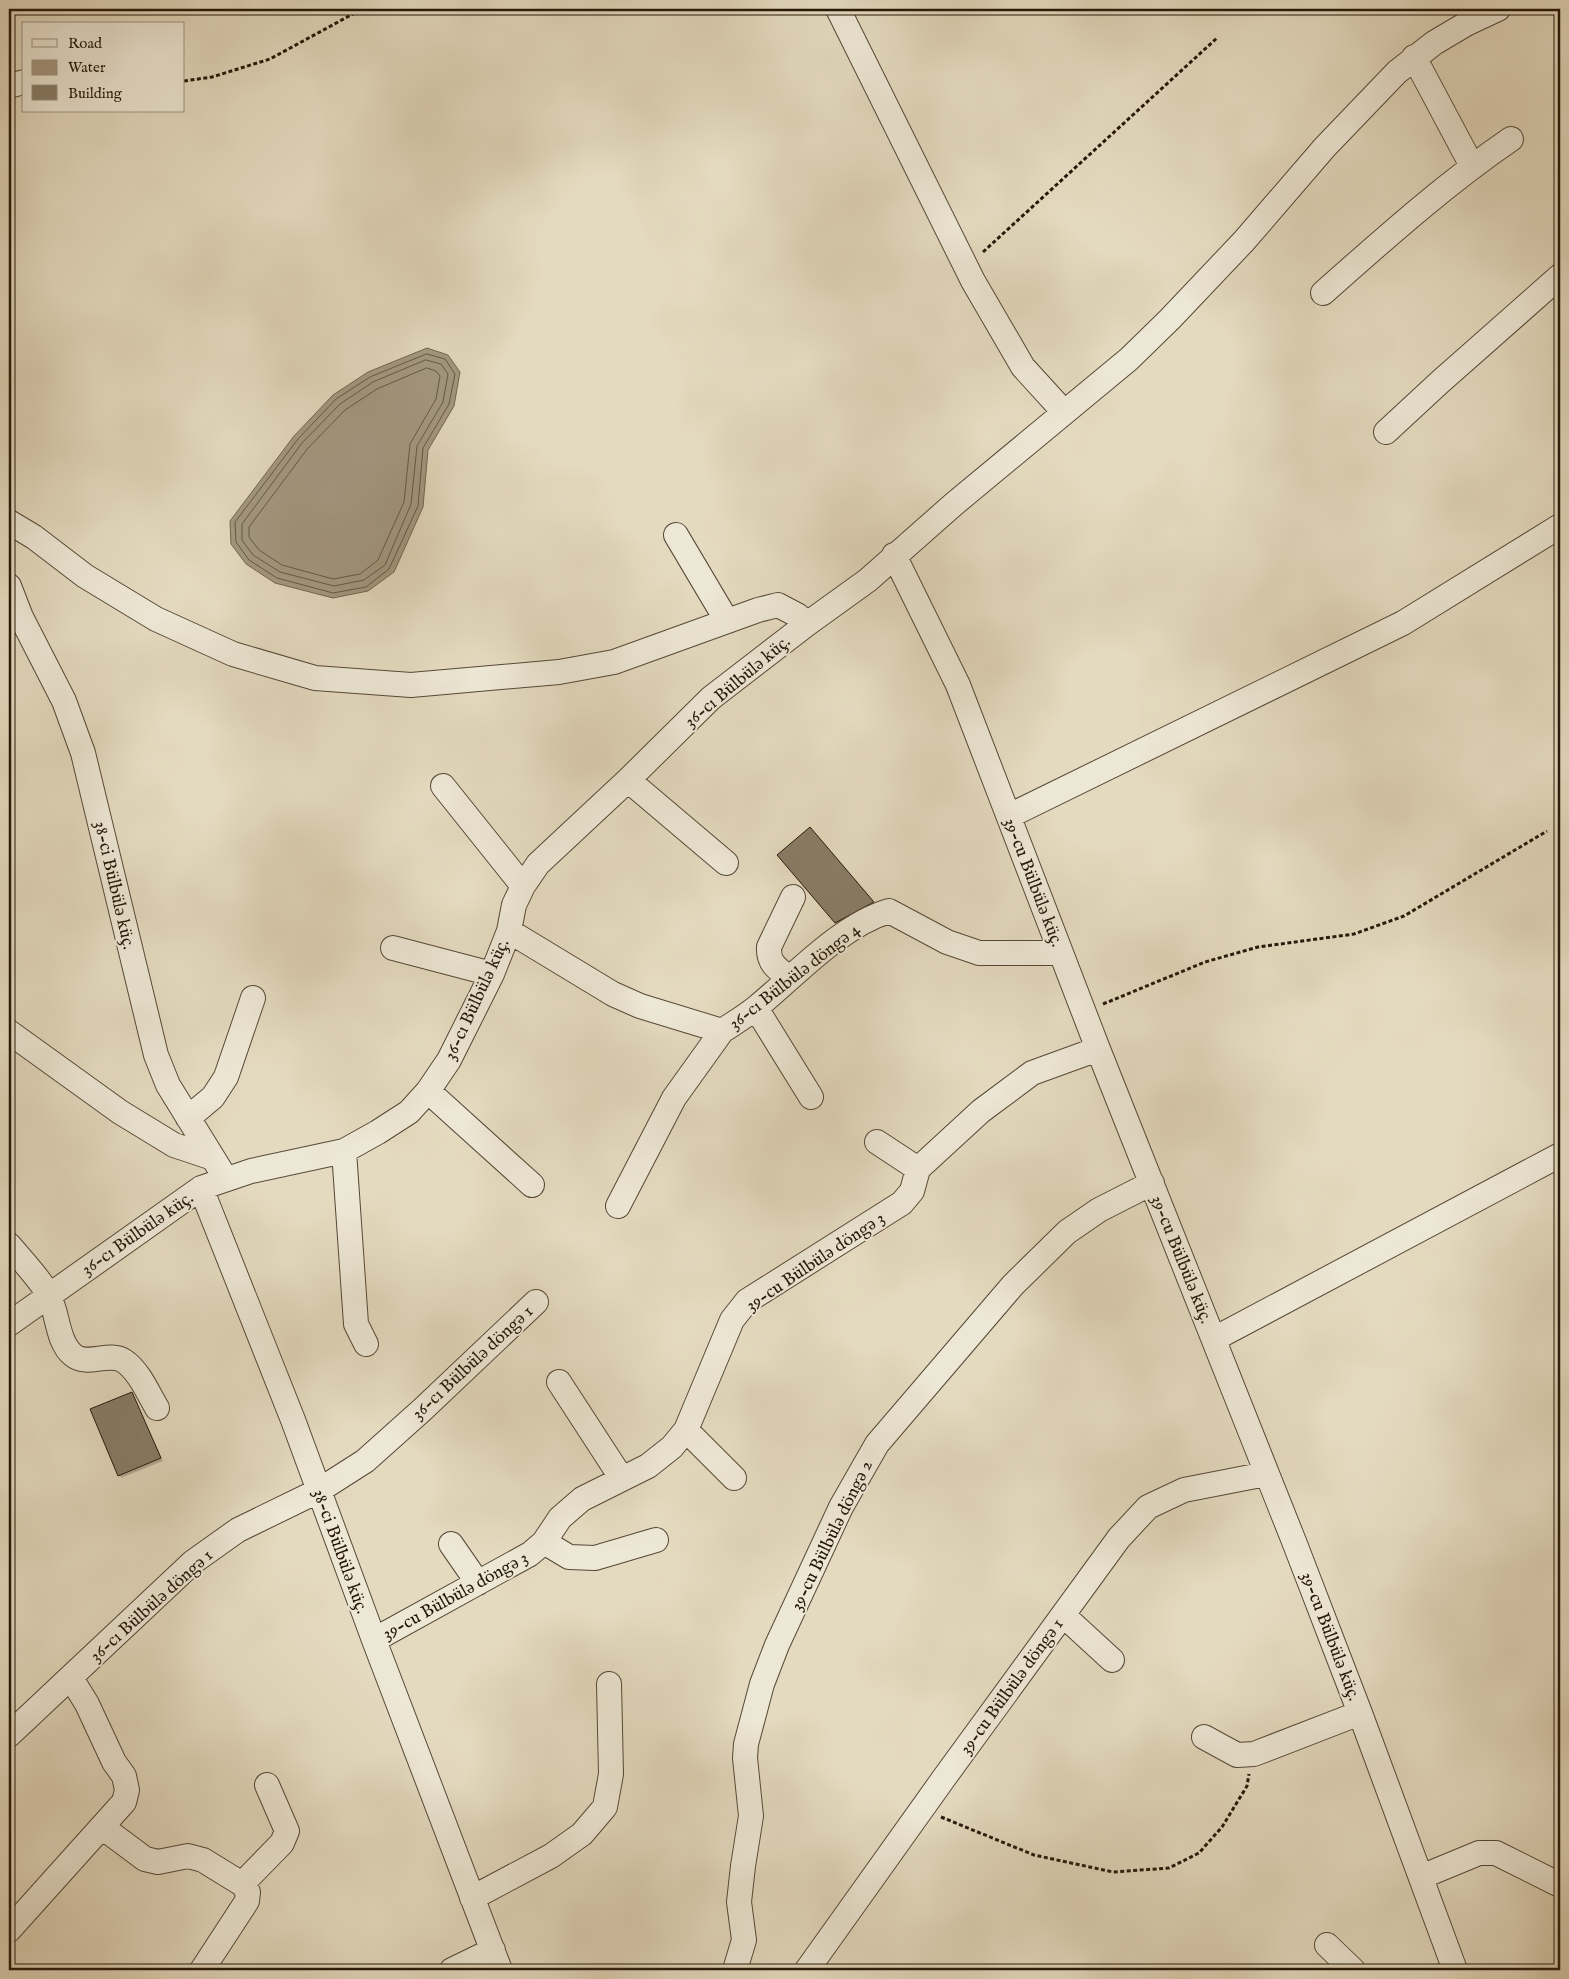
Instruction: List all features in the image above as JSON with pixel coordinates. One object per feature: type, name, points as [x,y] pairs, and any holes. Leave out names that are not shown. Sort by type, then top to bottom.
[{"type":"street","points":[[838,9],[966,268],[1023,367],[1064,412]]},
{"type":"street","name":"36-cı Bülbülə küç.","points":[[9,1324],[201,1188],[250,1171],[344,1150],[378,1132],[409,1112],[428,1091],[449,1060],[492,974],[508,931],[514,905],[523,886],[538,864],[628,780],[711,698],[806,624],[868,580],[894,555],[1129,359],[1244,241],[1373,95],[1414,57],[1466,24],[1498,9]]},
{"type":"street","points":[[1414,57],[1472,166]]},
{"type":"street","points":[[9,86],[22,83]]},
{"type":"street","points":[[1323,293],[1426,203],[1511,138]]},
{"type":"street","points":[[1386,432],[1560,276]]},
{"type":"street","points":[[9,522],[34,537],[85,576],[156,620],[234,654],[315,678],[411,685],[559,672],[614,662],[727,621],[778,605],[797,615],[806,624]]},
{"type":"street","points":[[1009,816],[1403,623],[1560,526]]},
{"type":"street","points":[[676,535],[727,621]]},
{"type":"street","name":"39-cu Bülbülə küç.","points":[[894,555],[958,684],[1098,1050],[1360,1713],[1455,1970]]},
{"type":"street","name":"38-ci Bülbülə küç.","points":[[9,586],[21,617],[64,701],[84,753],[156,1055],[168,1085],[226,1179]]},
{"type":"street","points":[[628,780],[726,863]]},
{"type":"street","points":[[443,786],[523,886]]},
{"type":"street","points":[[790,978],[773,965],[768,955],[769,947],[793,897]]},
{"type":"street","name":"36-cı Bülbülə döngə 4","points":[[508,931],[613,994],[640,1006],[722,1031],[756,1008],[846,932],[873,916],[889,911],[947,942],[979,953],[1061,953]]},
{"type":"street","points":[[393,948],[492,974]]},
{"type":"street","points":[[188,1118],[212,1097],[226,1077],[253,998]]},
{"type":"street","points":[[756,1008],[811,1097]]},
{"type":"street","points":[[618,1206],[674,1098],[722,1031]]},
{"type":"street","points":[[9,1032],[120,1112],[174,1145],[213,1158]]},
{"type":"street","name":"39-cu Bülbülə döngə 3","points":[[374,1640],[530,1554],[544,1542],[560,1518],[582,1499],[648,1466],[666,1452],[686,1430],[732,1320],[747,1302],[902,1203],[912,1191],[918,1169],[980,1111],[1032,1072],[1098,1050]]},
{"type":"street","points":[[428,1091],[532,1185]]},
{"type":"street","points":[[877,1142],[918,1169]]},
{"type":"street","points":[[344,1150],[356,1324],[366,1344]]},
{"type":"street","points":[[1214,1340],[1560,1155]]},
{"type":"street","name":"39-cu Bülbülə döngə 2","points":[[735,1970],[744,1940],[739,1902],[751,1816],[745,1758],[746,1744],[762,1684],[774,1653],[841,1507],[876,1444],[1013,1285],[1067,1232],[1099,1210],[1152,1184]]},
{"type":"street","name":"38-ci Bülbülə küç.","points":[[201,1188],[293,1420],[374,1640],[496,1960]]},
{"type":"street","points":[[9,1245],[49,1295],[66,1347],[74,1356],[81,1360],[113,1357],[123,1360],[133,1369],[157,1408]]},
{"type":"street","name":"36-cı Bülbülə döngə 1","points":[[9,1735],[193,1562],[238,1530],[318,1491],[365,1461],[429,1404],[536,1302]]},
{"type":"street","points":[[559,1382],[622,1479]]},
{"type":"street","points":[[686,1430],[734,1478]]},
{"type":"street","name":"39-cu Bülbülə döngə 1","points":[[807,1970],[1062,1615],[1119,1538],[1148,1506],[1184,1490],[1266,1474]]},
{"type":"street","points":[[544,1542],[569,1557],[596,1558],[656,1540]]},
{"type":"street","points":[[451,1544],[478,1583]]},
{"type":"street","points":[[1062,1615],[1112,1660]]},
{"type":"street","points":[[9,1930],[124,1802],[127,1790],[124,1776],[114,1762],[87,1704],[71,1678]]},
{"type":"street","points":[[472,1898],[551,1856],[582,1834],[605,1807],[611,1774],[609,1684]]},
{"type":"street","points":[[1204,1737],[1237,1756],[1254,1754],[1360,1713]]},
{"type":"street","points":[[242,1884],[282,1843],[286,1831],[267,1785]]},
{"type":"street","points":[[102,1827],[145,1860],[158,1862],[188,1856],[203,1860],[242,1884],[248,1892],[247,1901],[202,1970]]},
{"type":"street","points":[[1421,1877],[1479,1853],[1496,1853],[1560,1885]]},
{"type":"street","points":[[1327,1945],[1353,1970]]},
{"type":"street","points":[[452,1970],[496,1960]]},
{"type":"path","points":[[185,81],[212,77],[270,58],[362,9]]},
{"type":"path","points":[[966,268],[1217,38]]},
{"type":"path","points":[[1084,1012],[1204,962],[1258,947],[1354,934],[1404,916],[1547,831]]},
{"type":"path","points":[[922,1809],[1034,1855],[1112,1872],[1168,1868],[1199,1853],[1222,1827],[1247,1786],[1254,1754]]},
{"type":"water","points":[[427,348],[448,355],[460,372],[454,406],[428,450],[423,507],[394,572],[368,591],[333,598],[275,583],[246,564],[231,544],[230,521],[294,436],[333,395],[368,372]]},
{"type":"building","points":[[810,827],[874,902],[835,923],[777,855]]},
{"type":"building","points":[[132,1392],[161,1458],[118,1476],[90,1409]]}]
